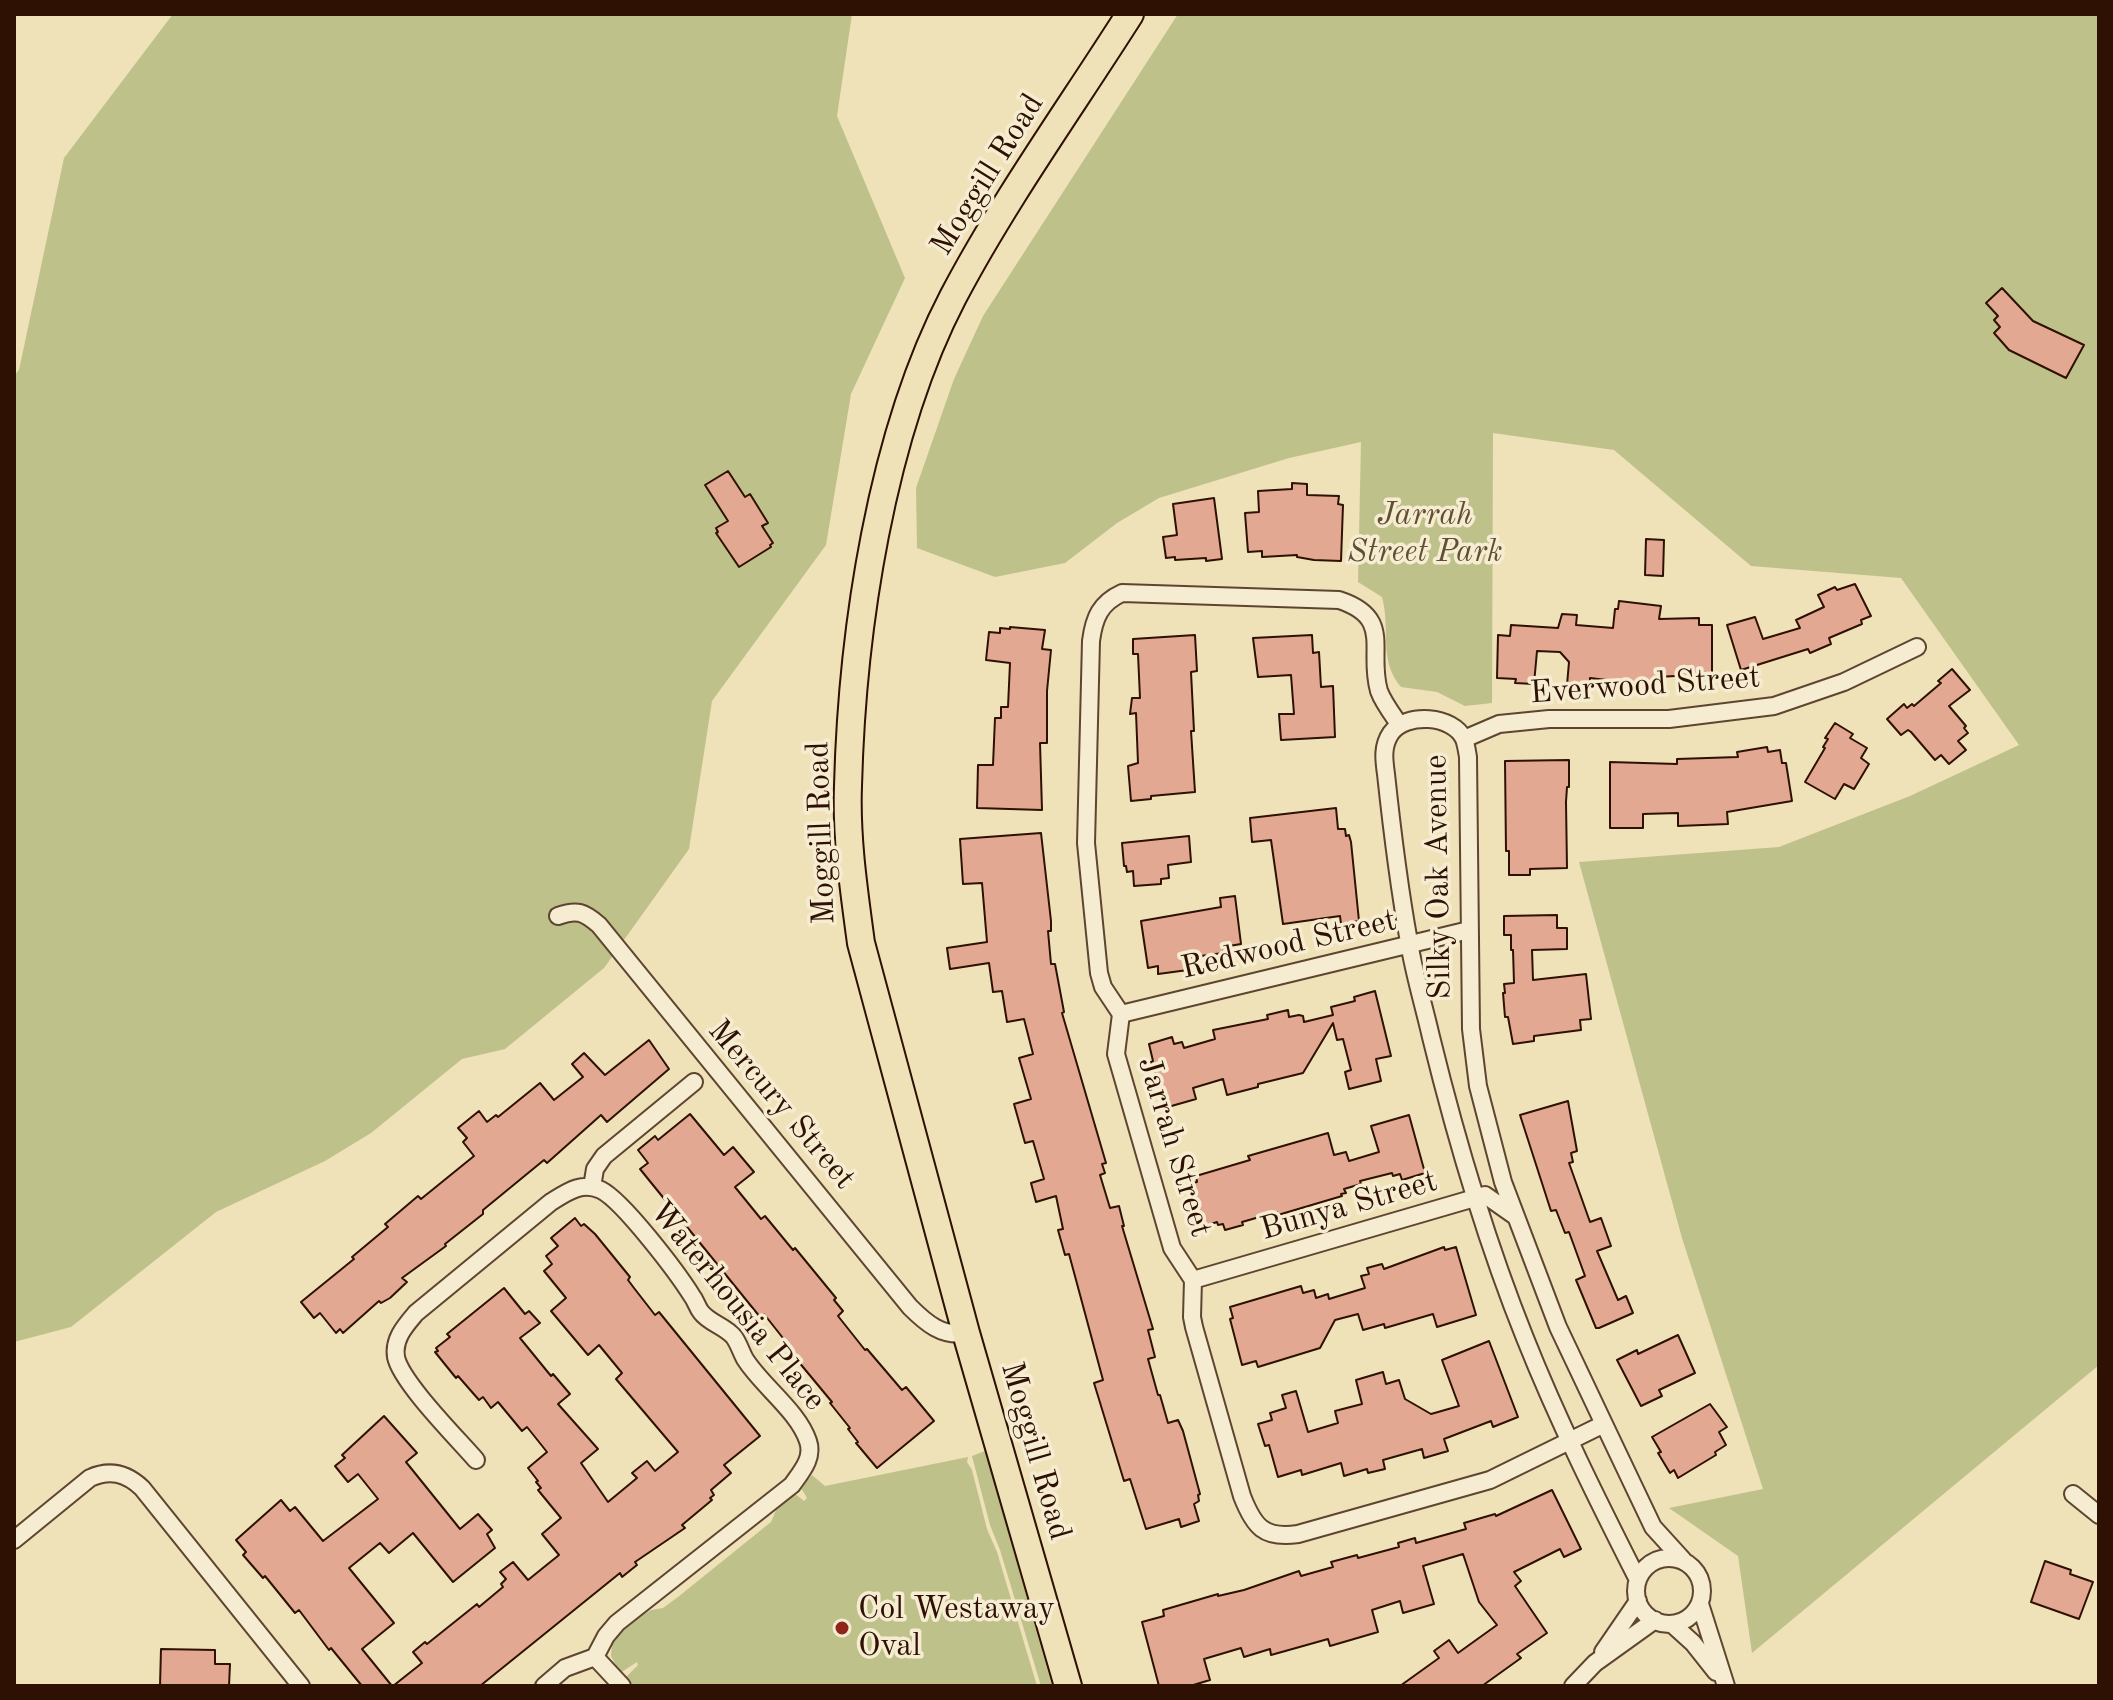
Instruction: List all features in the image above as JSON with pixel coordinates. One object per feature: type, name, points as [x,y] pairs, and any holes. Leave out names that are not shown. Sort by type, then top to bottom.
[{"type":"main road","name":"Moggill Road","points":[[1068,1686],[966,1333],[861,943],[853,881],[848,789],[858,647],[881,508],[899,433],[923,362],[953,297],[994,227],[1130,14]]},
{"type":"street","points":[[1121,1014],[1103,987],[1099,973],[1086,843],[1091,641],[1094,622],[1109,599],[1122,593],[1139,593],[1339,600],[1354,605],[1367,613],[1374,626],[1380,692],[1399,724]]},
{"type":"street","name":"Everwood Street","points":[[1464,739],[1499,724],[1549,719],[1669,719],[1774,706],[1844,682],[1917,647]]},
{"type":"street","name":"Silky Oak Avenue","points":[[1638,1601],[1638,1580],[1568,1441],[1525,1338],[1476,1198],[1445,1091],[1409,945],[1383,752],[1389,735],[1399,724],[1438,720],[1454,726],[1464,739],[1468,757],[1471,1029],[1474,1062],[1503,1182],[1558,1327],[1653,1527],[1691,1566],[1702,1583],[1700,1604],[1726,1686]]},
{"type":"street","name":"Mercury Street","points":[[558,916],[572,910],[584,913],[599,925],[910,1307],[926,1323],[939,1330],[966,1333]]},
{"type":"street","name":"Redwood Street","points":[[1121,1014],[1469,930]]},
{"type":"street","name":"Jarrah Street","points":[[1121,1014],[1116,1054],[1172,1248],[1193,1280],[1194,1327],[1242,1496],[1260,1529],[1278,1537],[1480,1483],[1604,1424]]},
{"type":"street","points":[[476,1460],[408,1381],[396,1356],[397,1340],[403,1327],[551,1202],[571,1190],[592,1187],[595,1169],[604,1156],[694,1082]]},
{"type":"street","name":"Waterhousia Place","points":[[592,1187],[612,1198],[632,1219],[706,1317],[735,1338],[746,1359],[795,1420],[810,1450],[806,1465],[792,1485],[617,1623],[595,1657]]},
{"type":"street","name":"Bunya Street","points":[[1193,1280],[1485,1195],[1515,1216]]},
{"type":"street","points":[[14,1540],[90,1478],[105,1471],[131,1477],[301,1686]]},
{"type":"street","points":[[2073,1494],[2099,1515]]},
{"type":"street","points":[[1638,1580],[1651,1563],[1661,1559],[1683,1560]]},
{"type":"street","points":[[1573,1686],[1595,1663],[1638,1601],[1647,1615],[1672,1624],[1688,1618],[1700,1604]]},
{"type":"street","points":[[1595,1663],[1655,1620]]},
{"type":"street","name":"Silky Oak Avenue","points":[[1672,1624],[1693,1643],[1726,1686]]},
{"type":"street","points":[[544,1686],[565,1668],[595,1657],[622,1686]]},
{"type":"green space","points":[[173,14],[852,14],[837,116],[905,278],[851,394],[826,545],[712,701],[689,849],[604,968],[505,1049],[462,1059],[371,1133],[325,1161],[216,1212],[71,1327],[14,1342],[14,376],[19,370],[64,158]]},
{"type":"green space","name":"Jarrah Street Park","points":[[1178,14],[2099,14],[2099,1365],[1752,1653],[1738,1556],[1669,1508],[1763,1489],[1682,1238],[1579,862],[1779,847],[1910,796],[2019,745],[1901,578],[1751,566],[1614,450],[1493,433],[1492,703],[1465,706],[1437,692],[1401,687],[1394,677],[1387,655],[1382,597],[1358,582],[1361,442],[1289,458],[1159,498],[1117,523],[1065,563],[995,577],[917,548],[916,488],[954,379],[983,316]]},
{"type":"green space","points":[[985,1451],[1052,1686],[1041,1686],[990,1525],[972,1456]]},
{"type":"green space","points":[[968,1457],[987,1529],[997,1552],[1037,1686],[631,1686],[625,1678],[638,1665],[637,1662],[620,1673],[611,1656],[612,1644],[624,1627],[678,1597],[771,1522],[777,1508],[794,1493],[804,1501],[807,1498],[801,1488],[812,1475],[825,1486]]},
{"type":"building","points":[[2002,288],[2033,321],[2084,345],[2066,378],[2009,350],[1994,333],[2000,327],[1994,320],[1998,316],[1986,303]]},
{"type":"building","points":[[728,471],[745,497],[750,494],[768,523],[762,526],[773,543],[739,567],[716,533],[716,528],[728,521],[705,485]]},
{"type":"building","points":[[1292,483],[1307,484],[1307,495],[1339,496],[1338,504],[1343,505],[1341,561],[1314,560],[1297,555],[1262,557],[1262,551],[1248,552],[1245,513],[1259,512],[1258,491],[1292,489]]},
{"type":"building","points":[[1214,498],[1222,559],[1166,558],[1163,537],[1177,535],[1173,504]]},
{"type":"building","points":[[1646,539],[1664,540],[1663,576],[1645,575]]},
{"type":"building","points":[[1855,584],[1871,616],[1861,620],[1862,624],[1829,638],[1831,644],[1810,653],[1808,649],[1741,670],[1727,625],[1755,617],[1763,639],[1800,628],[1796,620],[1824,607],[1818,595],[1835,587],[1837,590]]},
{"type":"building","points":[[1619,601],[1661,606],[1659,619],[1699,618],[1699,625],[1712,625],[1712,674],[1657,677],[1656,686],[1590,678],[1590,686],[1567,685],[1569,662],[1560,652],[1537,651],[1534,684],[1497,678],[1498,635],[1510,636],[1511,625],[1558,628],[1562,614],[1577,615],[1576,625],[1613,628]]},
{"type":"building","points":[[1000,628],[1045,630],[1042,649],[1051,650],[1047,743],[1040,743],[1042,810],[977,808],[978,765],[993,765],[995,718],[1001,718],[1001,707],[1008,707],[1010,663],[986,660],[989,632],[1000,633]]},
{"type":"building","points":[[1195,635],[1197,671],[1191,672],[1194,731],[1191,731],[1195,792],[1131,801],[1128,766],[1138,763],[1136,713],[1130,714],[1132,698],[1140,698],[1138,654],[1133,654],[1133,639]]},
{"type":"building","points":[[1312,635],[1313,653],[1319,652],[1321,687],[1333,686],[1335,737],[1281,740],[1279,714],[1294,714],[1291,675],[1258,677],[1253,638]]},
{"type":"building","points":[[1952,669],[1970,690],[1949,706],[1968,733],[1958,741],[1966,750],[1949,764],[1941,755],[1935,760],[1911,732],[1908,730],[1901,735],[1887,719],[1904,704],[1907,708],[1912,704],[1914,706]]},
{"type":"building","points":[[1835,723],[1853,734],[1850,738],[1867,748],[1861,758],[1869,764],[1854,789],[1844,784],[1835,799],[1805,782],[1825,748],[1828,739],[1825,738]]},
{"type":"building","points":[[1767,747],[1768,752],[1780,750],[1782,763],[1786,763],[1792,801],[1727,812],[1728,824],[1678,826],[1678,813],[1643,814],[1643,828],[1610,828],[1610,762],[1677,764],[1677,759],[1738,757],[1737,752]]},
{"type":"building","points":[[1569,760],[1567,868],[1530,869],[1530,875],[1509,875],[1505,761]]},
{"type":"building","points":[[1336,808],[1338,829],[1345,829],[1351,842],[1359,921],[1341,924],[1340,916],[1283,924],[1271,840],[1252,842],[1250,818]]},
{"type":"building","points":[[1041,833],[1051,921],[1051,931],[1048,931],[1051,964],[1055,964],[1062,1013],[1106,1163],[1102,1164],[1105,1173],[1100,1175],[1110,1208],[1119,1206],[1122,1226],[1153,1329],[1148,1330],[1155,1357],[1148,1359],[1158,1395],[1168,1423],[1178,1420],[1183,1431],[1200,1494],[1199,1501],[1194,1504],[1199,1521],[1181,1527],[1179,1519],[1146,1529],[1130,1479],[1124,1481],[1094,1383],[1103,1380],[1069,1254],[1065,1255],[1058,1230],[1063,1229],[1056,1196],[1036,1202],[1031,1183],[1044,1179],[1033,1141],[1025,1143],[1014,1104],[1031,1099],[1019,1058],[1033,1054],[1024,1019],[1007,1022],[1002,991],[993,992],[989,963],[950,969],[947,948],[987,942],[982,883],[963,884],[960,839]]},
{"type":"building","points":[[1189,836],[1191,862],[1168,865],[1169,878],[1161,879],[1161,884],[1134,886],[1133,871],[1127,872],[1124,866],[1122,843]]},
{"type":"building","points":[[1235,896],[1241,944],[1223,947],[1223,953],[1186,958],[1188,970],[1158,974],[1158,966],[1148,968],[1141,921],[1221,907],[1220,898]]},
{"type":"building","points":[[1557,915],[1557,928],[1567,928],[1567,949],[1532,950],[1533,980],[1586,974],[1591,1019],[1580,1020],[1581,1030],[1534,1036],[1534,1041],[1513,1044],[1508,1017],[1505,1017],[1503,993],[1504,984],[1514,983],[1513,950],[1511,935],[1504,935],[1504,916]]},
{"type":"building","points":[[1375,991],[1391,1056],[1376,1059],[1381,1081],[1349,1089],[1345,1072],[1351,1070],[1343,1039],[1337,1040],[1333,1023],[1303,1073],[1227,1095],[1223,1079],[1193,1088],[1196,1099],[1168,1107],[1151,1062],[1149,1044],[1172,1037],[1174,1044],[1182,1042],[1184,1048],[1215,1039],[1213,1030],[1268,1019],[1267,1015],[1288,1010],[1289,1017],[1303,1016],[1304,1022],[1333,1015],[1331,1007],[1355,1001],[1354,997]]},
{"type":"building","points":[[649,1040],[669,1069],[607,1122],[601,1115],[547,1163],[544,1160],[483,1210],[483,1214],[446,1246],[402,1278],[407,1282],[390,1298],[381,1303],[379,1301],[343,1333],[340,1329],[336,1333],[320,1313],[314,1318],[301,1302],[354,1259],[352,1257],[388,1227],[385,1224],[418,1196],[421,1199],[474,1156],[463,1142],[467,1138],[458,1128],[479,1111],[487,1122],[496,1115],[498,1117],[540,1083],[554,1100],[583,1077],[572,1064],[584,1053],[605,1075]]},
{"type":"building","points":[[1568,1101],[1577,1151],[1571,1153],[1573,1162],[1569,1163],[1590,1222],[1601,1218],[1611,1246],[1597,1251],[1618,1300],[1626,1296],[1633,1313],[1599,1328],[1596,1328],[1576,1280],[1585,1276],[1569,1232],[1565,1233],[1556,1210],[1551,1211],[1520,1115]]},
{"type":"building","points":[[690,1114],[724,1155],[733,1147],[754,1172],[735,1187],[761,1219],[765,1216],[793,1250],[795,1248],[836,1298],[834,1300],[843,1311],[838,1316],[865,1350],[902,1390],[906,1387],[934,1421],[877,1468],[856,1443],[832,1402],[788,1349],[790,1347],[764,1314],[760,1317],[640,1169],[648,1163],[638,1150],[655,1136],[658,1140]]},
{"type":"building","points":[[1409,1115],[1425,1173],[1402,1180],[1400,1174],[1393,1176],[1392,1173],[1360,1181],[1361,1184],[1344,1189],[1346,1193],[1342,1196],[1242,1222],[1243,1225],[1225,1230],[1223,1224],[1218,1225],[1217,1222],[1202,1227],[1189,1184],[1197,1182],[1196,1176],[1250,1160],[1248,1156],[1328,1133],[1334,1155],[1346,1152],[1349,1161],[1379,1152],[1371,1126]]},
{"type":"building","points":[[575,1218],[581,1226],[584,1224],[595,1234],[630,1277],[628,1280],[655,1315],[659,1312],[760,1436],[724,1465],[731,1473],[711,1490],[714,1495],[710,1498],[712,1500],[682,1525],[685,1528],[635,1562],[637,1565],[622,1577],[620,1573],[480,1686],[393,1686],[422,1663],[413,1652],[503,1587],[501,1584],[506,1579],[500,1572],[513,1562],[528,1580],[559,1555],[542,1534],[561,1518],[538,1490],[541,1488],[538,1481],[528,1468],[547,1452],[527,1427],[522,1431],[498,1402],[491,1408],[483,1397],[479,1400],[458,1376],[456,1378],[435,1352],[450,1337],[447,1334],[504,1288],[525,1314],[529,1311],[540,1323],[520,1338],[570,1394],[558,1404],[598,1449],[581,1463],[608,1502],[637,1478],[632,1473],[647,1461],[655,1471],[678,1452],[616,1379],[622,1373],[599,1345],[588,1355],[551,1311],[566,1298],[544,1271],[552,1264],[546,1256],[558,1246],[551,1238]]},
{"type":"building","points":[[1444,1247],[1445,1250],[1456,1247],[1476,1315],[1437,1327],[1433,1314],[1385,1328],[1384,1324],[1363,1330],[1358,1314],[1335,1320],[1320,1348],[1258,1367],[1256,1361],[1242,1365],[1230,1319],[1233,1318],[1230,1307],[1301,1286],[1303,1293],[1314,1290],[1316,1298],[1328,1294],[1329,1299],[1365,1288],[1361,1276],[1369,1274],[1367,1268],[1382,1264],[1384,1269]]},
{"type":"building","points":[[1678,1335],[1695,1373],[1659,1390],[1662,1396],[1641,1406],[1617,1360],[1637,1350],[1638,1354]]},
{"type":"building","points":[[1489,1341],[1518,1417],[1493,1427],[1491,1421],[1444,1439],[1448,1451],[1424,1458],[1422,1449],[1383,1460],[1385,1469],[1368,1473],[1367,1469],[1344,1476],[1341,1463],[1302,1475],[1301,1470],[1278,1477],[1269,1445],[1265,1446],[1258,1424],[1272,1420],[1270,1413],[1286,1408],[1282,1395],[1296,1391],[1308,1432],[1338,1423],[1335,1411],[1362,1404],[1356,1380],[1383,1372],[1386,1384],[1399,1380],[1405,1399],[1431,1414],[1459,1406],[1442,1360]]},
{"type":"building","points":[[1710,1404],[1727,1427],[1719,1432],[1726,1445],[1715,1452],[1716,1455],[1678,1478],[1674,1470],[1670,1473],[1652,1437]]},
{"type":"building","points":[[384,1416],[417,1453],[406,1462],[460,1529],[478,1514],[492,1530],[487,1534],[495,1548],[453,1582],[413,1533],[389,1553],[380,1543],[349,1568],[394,1623],[362,1649],[392,1686],[362,1686],[331,1648],[329,1650],[299,1610],[295,1613],[243,1555],[246,1552],[236,1540],[281,1500],[290,1511],[295,1507],[323,1541],[378,1499],[358,1474],[348,1482],[335,1466],[345,1458],[342,1455]]},
{"type":"building","points":[[1552,1490],[1581,1549],[1564,1557],[1560,1549],[1514,1572],[1521,1581],[1515,1586],[1547,1633],[1517,1654],[1521,1658],[1482,1686],[1400,1686],[1439,1658],[1434,1651],[1449,1640],[1458,1653],[1497,1625],[1479,1602],[1463,1554],[1423,1566],[1434,1604],[1403,1613],[1400,1601],[1372,1610],[1378,1632],[1330,1646],[1328,1639],[1271,1655],[1270,1649],[1244,1657],[1241,1648],[1204,1659],[1210,1680],[1190,1686],[1159,1686],[1142,1622],[1164,1616],[1163,1610],[1244,1590],[1299,1571],[1301,1576],[1333,1567],[1331,1562],[1399,1547],[1398,1543],[1415,1538],[1416,1543],[1466,1529],[1464,1523],[1496,1516]]},
{"type":"building","points":[[2045,1561],[2093,1582],[2079,1619],[2031,1602]]},
{"type":"building","points":[[161,1649],[215,1650],[215,1664],[230,1664],[229,1686],[160,1686]]},
{"type":"place","name":"Col Westaway Oval","points":[[842,1628]]}]
